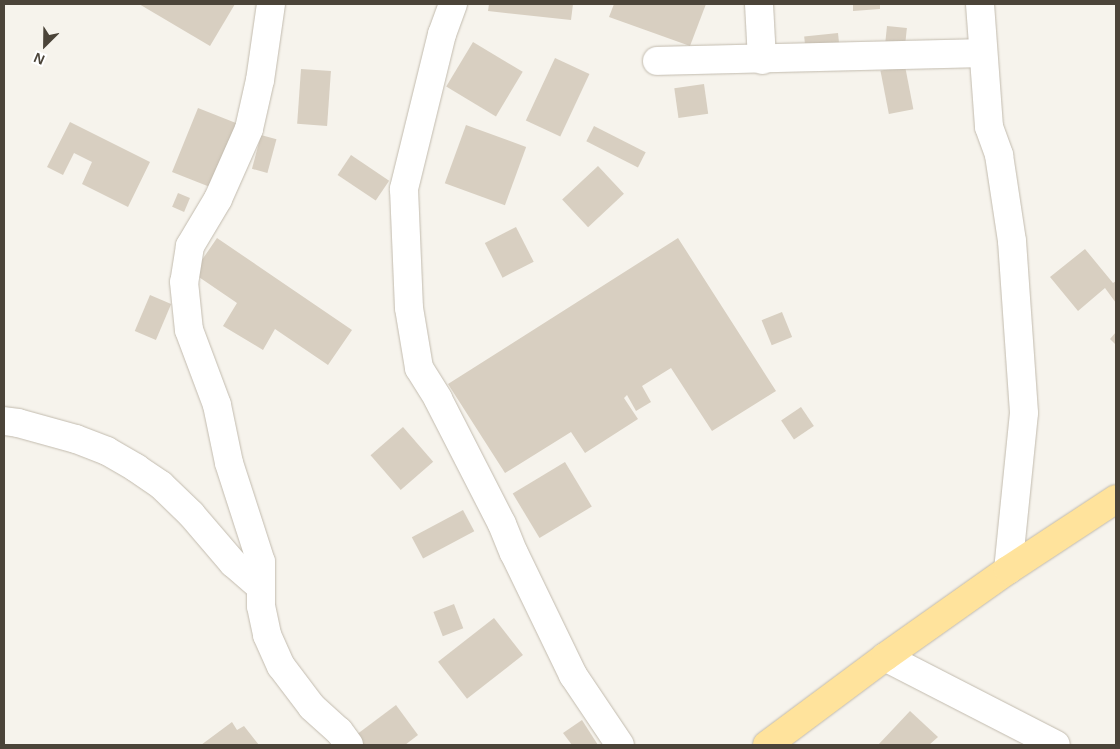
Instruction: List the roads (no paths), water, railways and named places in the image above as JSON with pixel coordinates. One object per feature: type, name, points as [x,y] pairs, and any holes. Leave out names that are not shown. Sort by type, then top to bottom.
[{"type":"main road","points":[[768,745],[1008,570],[1116,500]]},
{"type":"street","points":[[271,4],[260,80],[249,129],[218,199],[190,246],[184,282],[189,330],[217,405],[229,463],[261,562],[261,606],[267,635],[281,666],[312,707],[339,731],[349,745]]},
{"type":"street","points":[[454,4],[442,34],[404,189],[410,308],[419,368],[438,399],[502,524],[514,553],[574,675],[620,745]]},
{"type":"street","points":[[759,4],[762,60]]},
{"type":"street","points":[[980,4],[982,54],[989,127],[999,155],[1012,241],[1024,413],[1008,570]]},
{"type":"street","points":[[657,61],[762,60],[812,56],[982,54]]},
{"type":"street","points":[[4,421],[18,422],[76,439],[107,451],[136,468],[161,485],[192,514],[232,563],[261,587]]},
{"type":"street","points":[[885,658],[1056,745]]}]
